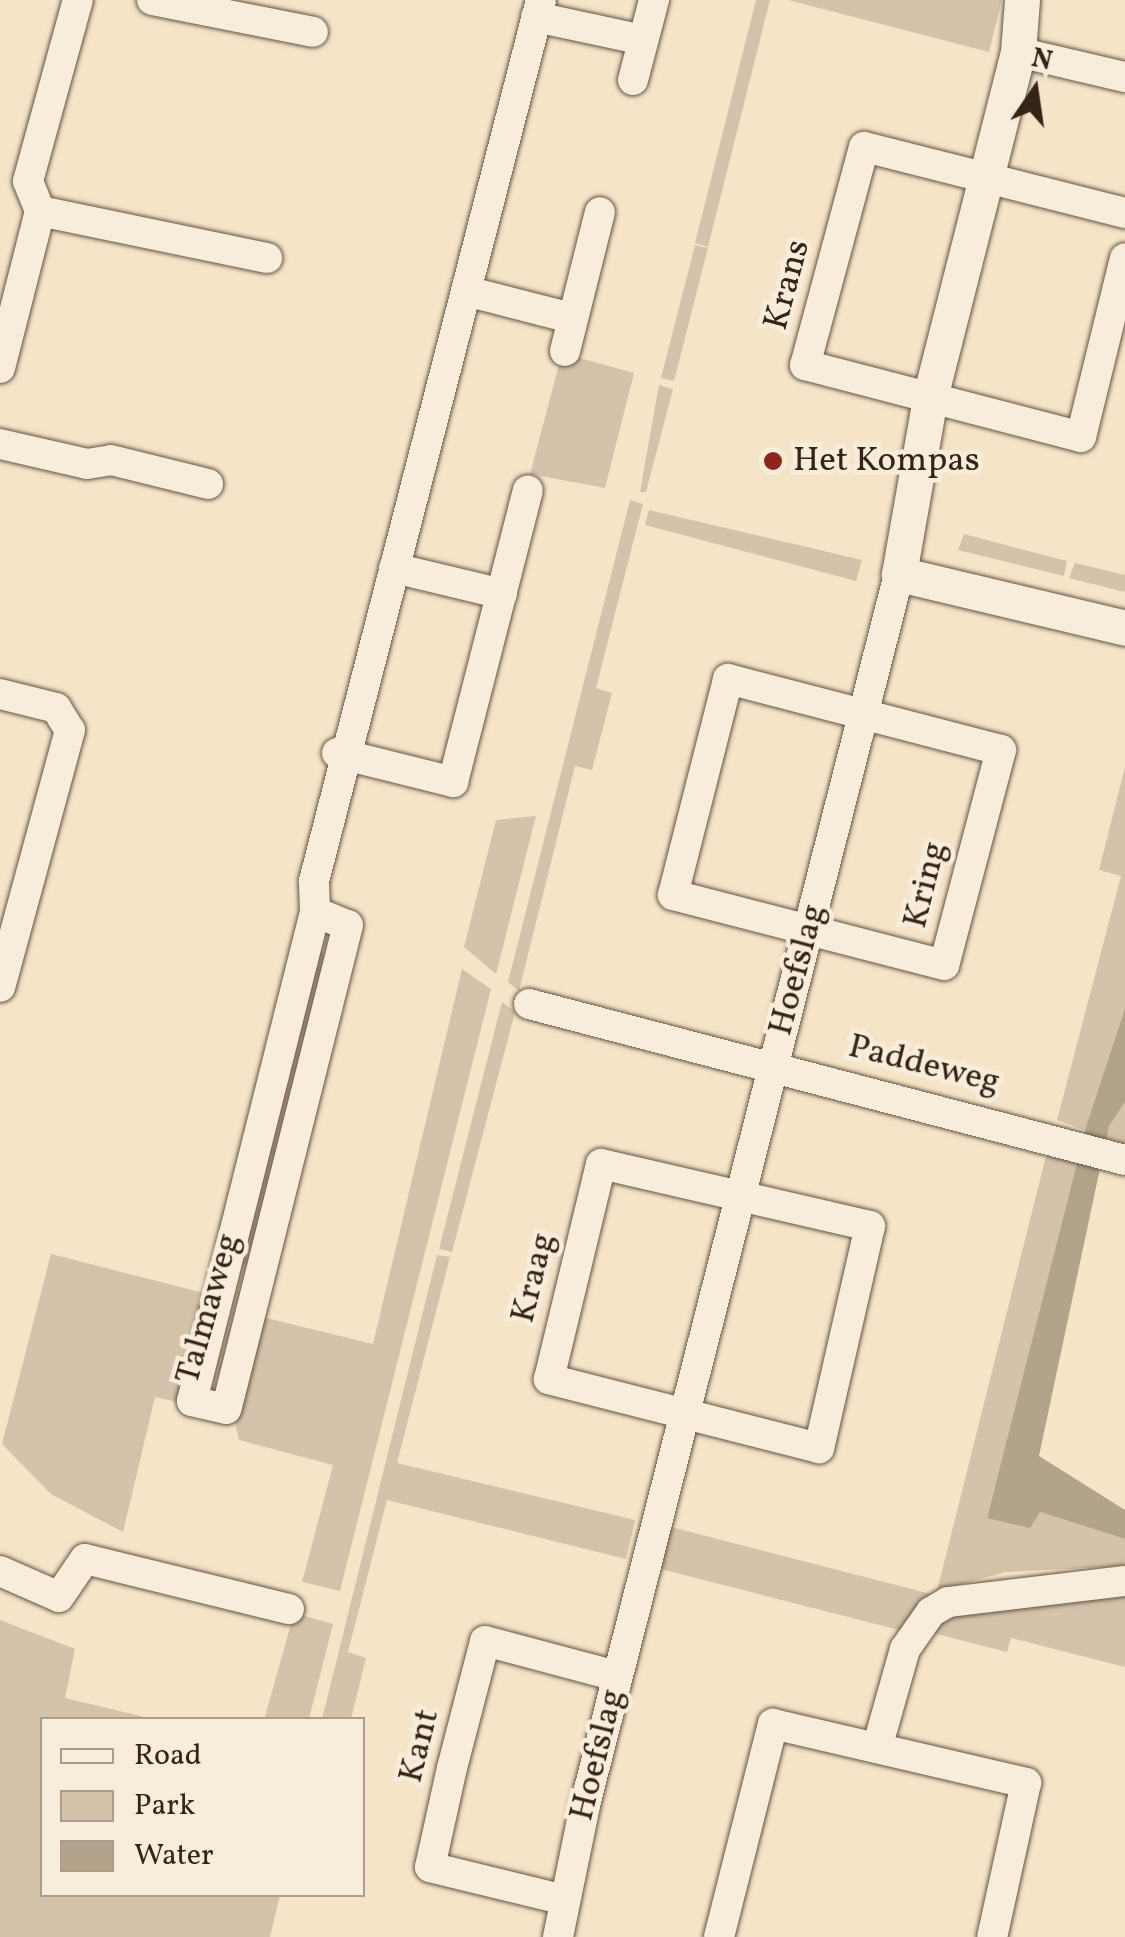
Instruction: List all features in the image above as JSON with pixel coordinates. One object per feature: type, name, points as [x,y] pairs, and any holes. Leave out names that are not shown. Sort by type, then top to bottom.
[{"type":"street","points":[[0,368],[40,211],[28,181],[78,0]]},
{"type":"street","points":[[152,0],[313,32]]},
{"type":"street","points":[[633,80],[654,0]]},
{"type":"street","name":"Hoefslag","points":[[558,1937],[618,1676],[899,574],[930,398],[1018,52],[1022,0]]},
{"type":"street","name":"Talmaweg","points":[[315,912],[348,924],[226,1409],[192,1401],[315,912],[314,881],[342,754],[394,568],[538,8],[643,40]]},
{"type":"street","points":[[1018,52],[1125,77]]},
{"type":"street","name":"Krans","points":[[1125,213],[864,146],[805,366],[1081,436],[1125,258]]},
{"type":"street","points":[[40,211],[267,258]]},
{"type":"street","points":[[565,351],[600,212]]},
{"type":"street","points":[[466,291],[572,318]]},
{"type":"street","points":[[0,444],[86,464],[111,460],[208,484]]},
{"type":"street","points":[[342,754],[453,782],[528,490]]},
{"type":"street","points":[[394,568],[502,594]]},
{"type":"street","points":[[899,574],[1125,628]]},
{"type":"street","name":"Kring","points":[[728,678],[862,713],[1001,750],[944,965],[673,894],[728,678]]},
{"type":"street","points":[[0,694],[56,708],[70,730],[0,987]]},
{"type":"street","name":"Paddeweg","points":[[529,1004],[1119,1157]]},
{"type":"street","name":"Kraag","points":[[601,1164],[740,1196],[870,1226],[852,1324],[819,1448],[549,1379],[601,1164]]},
{"type":"street","points":[[0,1571],[59,1597],[85,1559],[290,1609]]},
{"type":"street","points":[[877,1748],[905,1649],[931,1612],[948,1602],[1125,1581]]},
{"type":"street","name":"Kant","points":[[565,1900],[430,1867],[452,1768],[485,1641],[618,1676]]},
{"type":"street","points":[[719,1937],[773,1724],[1026,1782],[992,1937]]},
{"type":"green space","points":[[756,0],[770,0],[708,247],[695,243]]},
{"type":"green space","points":[[788,0],[1002,0],[989,52]]},
{"type":"green space","points":[[695,245],[708,248],[674,381],[661,378]]},
{"type":"green space","points":[[562,353],[634,373],[605,488],[530,474]]},
{"type":"green space","points":[[659,385],[673,389],[646,492],[640,492]]},
{"type":"green space","points":[[630,500],[643,504],[596,688],[612,693],[592,770],[575,766],[519,991],[508,982]]},
{"type":"green space","points":[[649,510],[862,560],[856,581],[645,525]]},
{"type":"green space","points":[[964,534],[1067,561],[1064,576],[958,550]]},
{"type":"green space","points":[[1075,563],[1125,575],[1125,592],[1069,578]]},
{"type":"green space","points":[[1125,767],[1125,1008],[1088,1119],[1109,1126],[1125,1102],[1125,1145],[1057,1120],[1121,876],[1099,870]]},
{"type":"green space","points":[[536,816],[496,974],[464,947],[496,820]]},
{"type":"green space","points":[[320,951],[332,963],[254,1261],[243,1265],[237,1256]]},
{"type":"green space","points":[[462,969],[491,989],[340,1591],[302,1582],[333,1465],[239,1440],[235,1422],[262,1317],[373,1344]]},
{"type":"green space","points":[[502,1002],[515,1012],[452,1252],[439,1249]]},
{"type":"green space","points":[[1047,1152],[1079,1163],[987,1517],[1040,1512],[1125,1539],[1125,1566],[1006,1572],[937,1591]]},
{"type":"green space","points":[[51,1254],[208,1294],[182,1403],[155,1397],[123,1532],[51,1494],[2,1444]]},
{"type":"green space","points":[[437,1255],[450,1257],[397,1463],[635,1520],[626,1559],[387,1500],[348,1652],[366,1658],[351,1717],[322,1717]]},
{"type":"green space","points":[[671,1527],[931,1594],[903,1631],[661,1569]]},
{"type":"green space","points":[[1125,1589],[1125,1667],[1011,1638],[1007,1652],[925,1631],[944,1613]]},
{"type":"green space","points":[[294,1613],[333,1624],[310,1717],[265,1717]]},
{"type":"green space","points":[[0,1620],[75,1649],[65,1698],[145,1717],[40,1717],[40,1897],[280,1897],[270,1937],[0,1937]]},
{"type":"water","points":[[1125,1008],[1125,1102],[1109,1126],[1039,1456],[1125,1510],[1125,1539],[1040,1512],[1030,1528],[987,1518],[1088,1120]]},
{"type":"place","name":"Het Kompas","points":[[773,461]]}]
